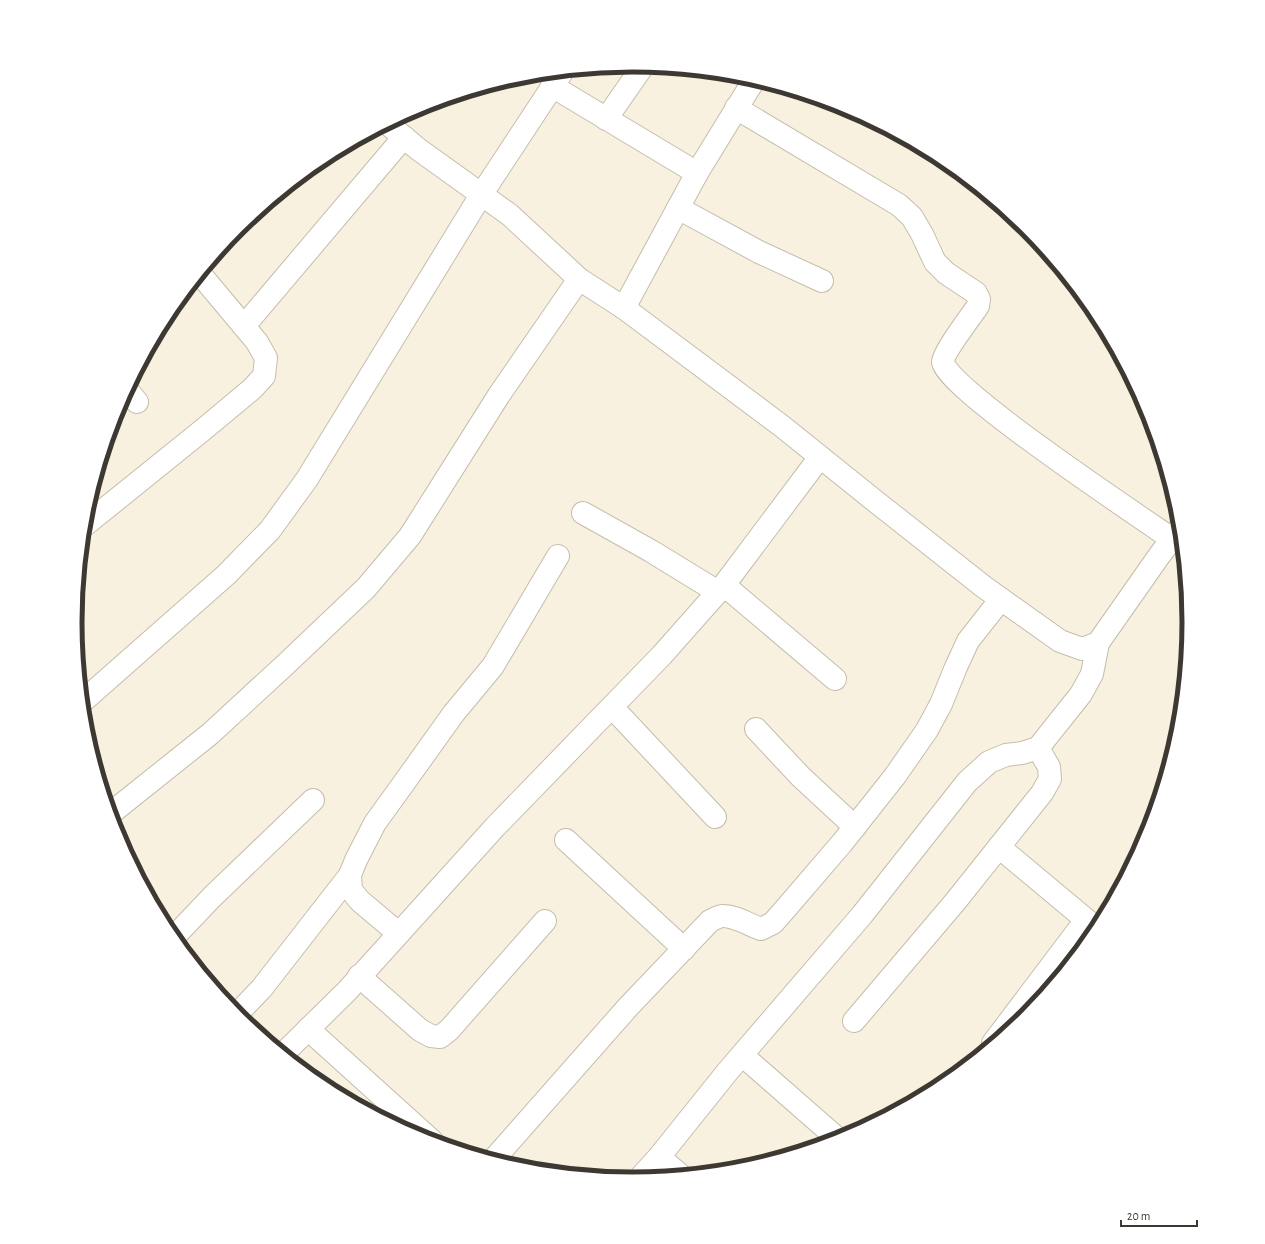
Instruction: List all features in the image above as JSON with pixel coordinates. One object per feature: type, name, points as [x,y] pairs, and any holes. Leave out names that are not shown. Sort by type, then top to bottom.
[{"type":"street","points":[[606,119],[639,72]]},
{"type":"street","points":[[88,697],[226,575],[270,530],[307,479],[481,194],[557,79],[606,119],[697,173]]},
{"type":"street","points":[[624,308],[697,173],[751,85]]},
{"type":"street","points":[[736,108],[900,205],[912,217],[935,262],[946,273],[976,293],[979,299],[978,306],[947,352],[943,361],[945,369],[953,378],[1004,421],[1064,465],[1175,533]]},
{"type":"street","points":[[244,326],[396,131],[510,215],[579,279],[624,308],[783,427],[875,502],[1001,599],[1060,641],[1082,649],[1098,643]]},
{"type":"street","points":[[678,208],[759,252],[822,281]]},
{"type":"street","points":[[92,520],[252,389],[264,376],[266,358],[257,342],[203,278]]},
{"type":"street","points":[[116,810],[210,734],[366,588],[410,536],[498,394],[579,279]]},
{"type":"street","points":[[287,1050],[347,991],[495,827],[662,655],[721,589],[820,457]]},
{"type":"street","points":[[583,513],[721,589],[835,679]]},
{"type":"street","points":[[646,1172],[660,1157],[742,1055],[862,915],[967,782],[989,762],[1006,755],[1022,753],[1038,748],[1082,694],[1092,674],[1098,643],[1175,535]]},
{"type":"street","points":[[242,1009],[262,988],[350,875],[375,823],[454,712],[493,666],[558,556]]},
{"type":"street","points":[[498,1155],[628,1007],[710,921],[721,916],[735,918],[761,929],[773,923],[855,827],[895,776],[927,730],[941,704],[968,641],[1001,599]]},
{"type":"street","points":[[612,707],[715,817]]},
{"type":"street","points":[[756,729],[802,778],[855,827]]},
{"type":"street","points":[[854,1021],[955,902],[1042,793],[1050,779],[1050,767],[1038,748]]},
{"type":"street","points":[[178,933],[313,800]]},
{"type":"street","points":[[566,840],[684,949]]},
{"type":"street","points":[[999,847],[1091,924],[1013,1019]]},
{"type":"street","points":[[350,875],[351,890],[360,901],[398,933]]},
{"type":"street","points":[[359,976],[420,1030],[431,1036],[440,1037],[449,1030],[545,921]]},
{"type":"street","points":[[308,1029],[418,1128]]},
{"type":"street","points":[[742,1055],[832,1134]]},
{"type":"street","points":[[660,1157],[675,1170]]}]
